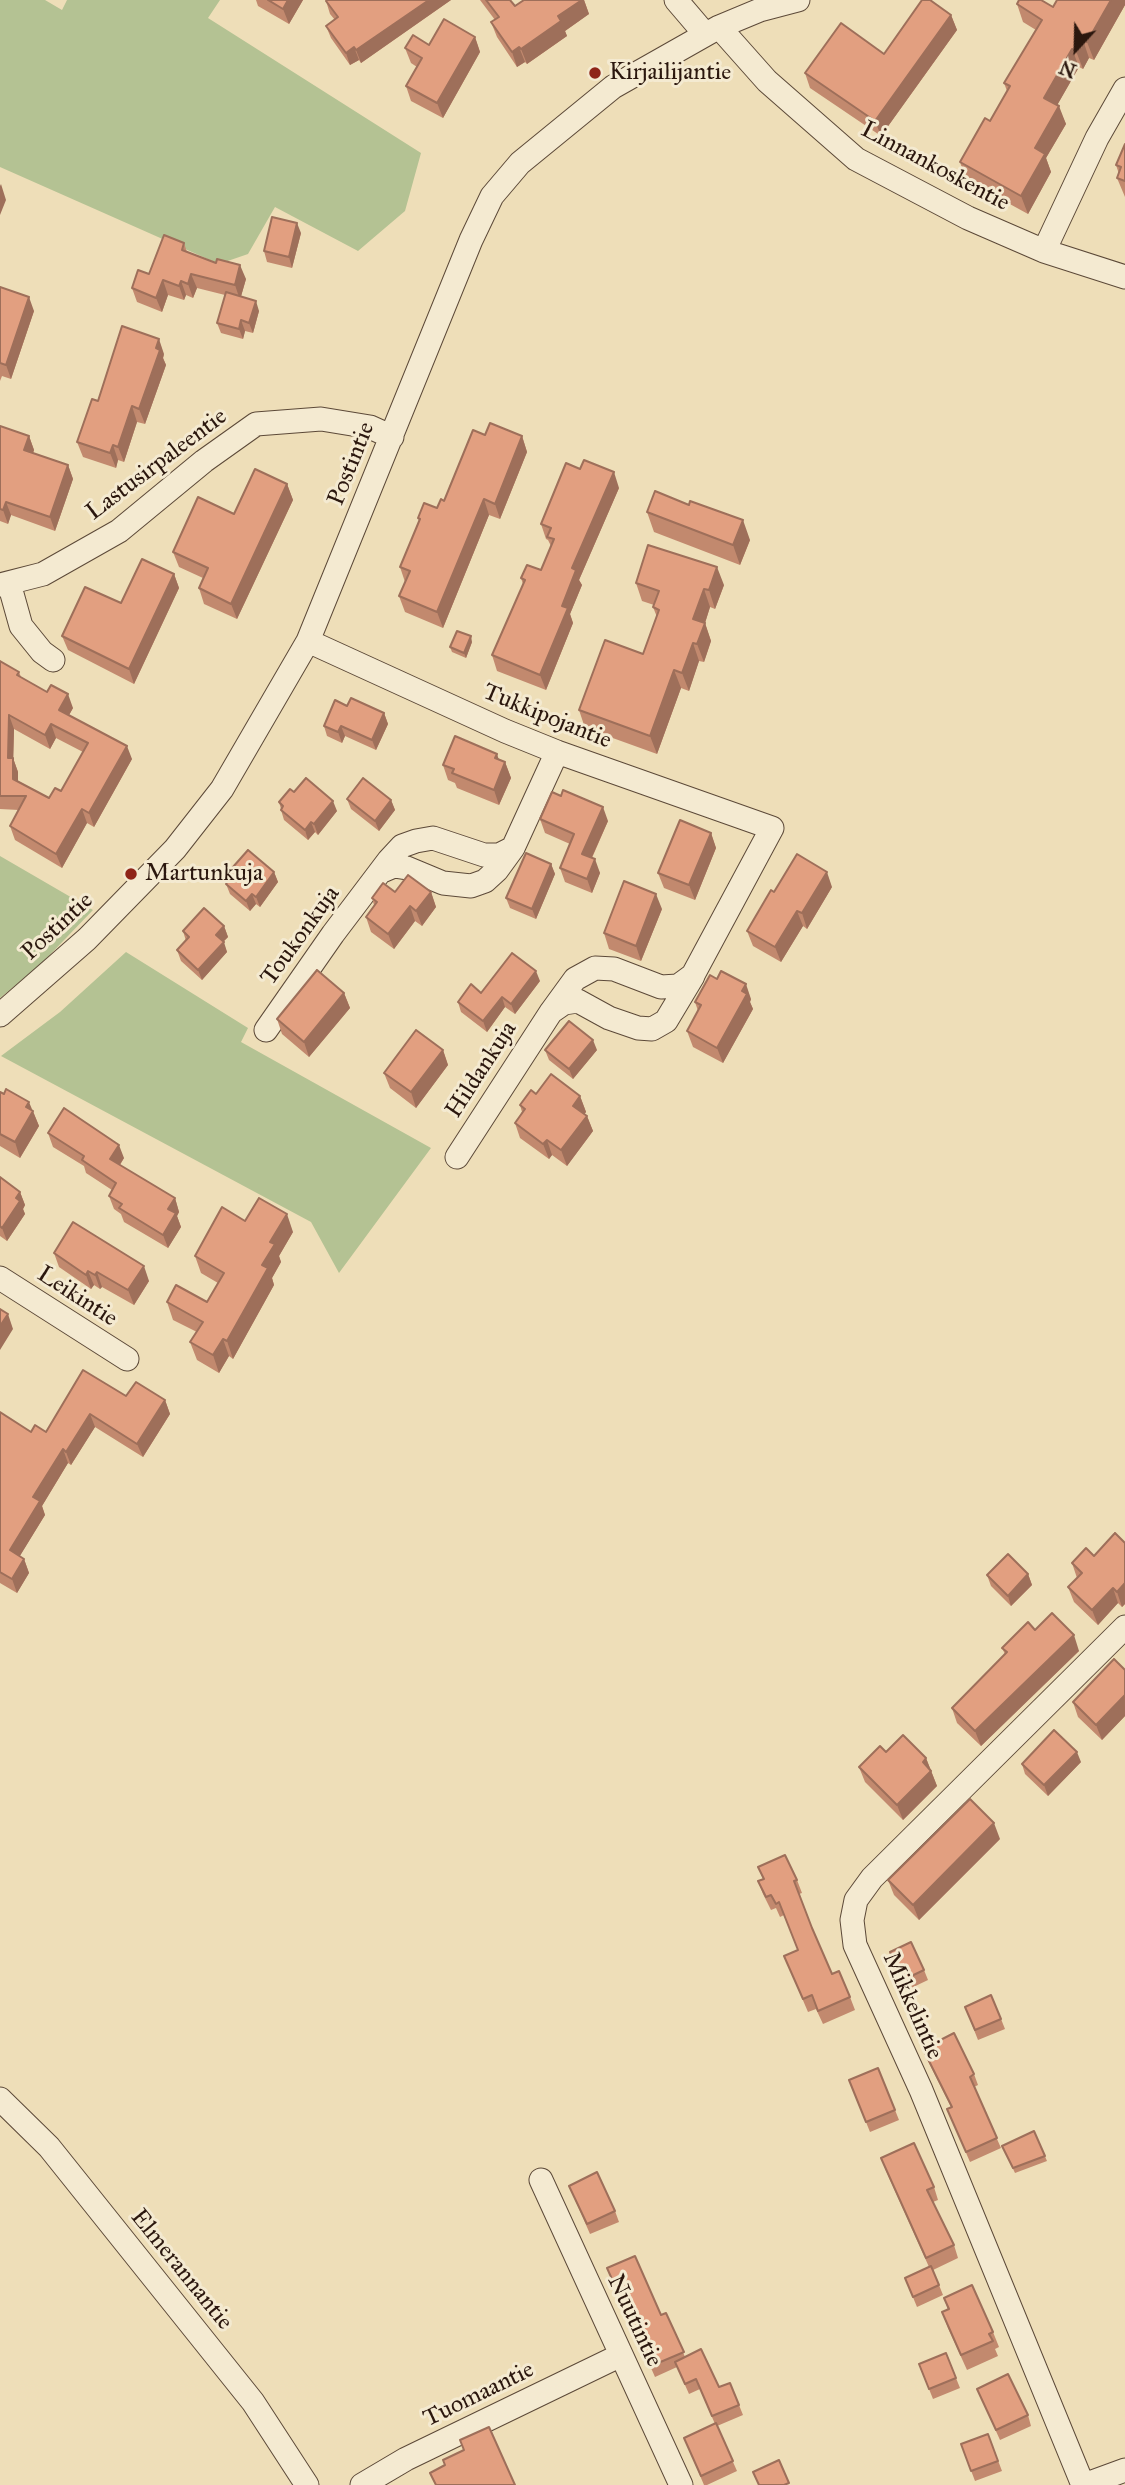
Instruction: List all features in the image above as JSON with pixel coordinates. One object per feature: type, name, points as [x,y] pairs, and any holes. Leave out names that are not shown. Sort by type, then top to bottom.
[{"type":"street","points":[[676,0],[712,31]]},
{"type":"street","name":"Postintie","points":[[0,1015],[87,939],[175,849],[222,789],[308,641],[471,240],[492,196],[520,163],[613,87],[712,31],[760,10],[798,0]]},
{"type":"street","name":"Linnankoskentie","points":[[712,31],[856,159],[968,218],[1044,251],[1125,277]]},
{"type":"street","points":[[1044,251],[1097,138],[1125,89]]},
{"type":"street","name":"Lastusirpaleentie","points":[[4,584],[43,574],[119,531],[204,461],[256,424],[321,419],[370,427],[392,437]]},
{"type":"street","points":[[4,584],[21,626],[42,652],[53,660]]},
{"type":"street","name":"Tukkipojantie","points":[[308,641],[557,752],[772,828]]},
{"type":"street","points":[[380,872],[394,866],[407,868],[443,883],[471,886],[485,881],[513,848],[557,752]]},
{"type":"street","name":"Hildankuja","points":[[551,1012],[564,1003],[578,1001],[610,1018],[638,1028],[652,1029],[666,1021],[694,975],[772,828]]},
{"type":"street","name":"Toukonkuja","points":[[266,1030],[380,872],[402,846],[433,838],[484,855],[499,855],[513,848]]},
{"type":"street","name":"Hildankuja","points":[[457,1157],[575,979],[595,968],[614,969],[661,987],[678,986],[694,975]]},
{"type":"street","name":"Leikintie","points":[[0,1278],[127,1359]]},
{"type":"street","name":"Mikkelintie","points":[[1083,2485],[921,2090],[855,1945],[852,1920],[856,1900],[872,1878],[1125,1627]]},
{"type":"street","name":"Elmerannantie","points":[[0,2099],[49,2147],[253,2402],[307,2485]]},
{"type":"street","name":"Nuutintie","points":[[541,2180],[681,2485]]},
{"type":"street","name":"Tuomaantie","points":[[362,2485],[406,2459],[621,2355]]},
{"type":"street","points":[[1083,2485],[1125,2470]]},
{"type":"green space","points":[[0,0],[45,0],[62,10],[67,0],[220,0],[208,18],[421,153],[405,211],[358,251],[275,207],[248,254],[219,264],[0,167]]},
{"type":"green space","points":[[0,856],[93,910],[41,964],[0,998]]},
{"type":"green space","points":[[126,952],[248,1028],[241,1042],[431,1148],[339,1273],[311,1222],[1,1056],[60,1012]]},
{"type":"building","points":[[268,0],[288,0],[283,9]]},
{"type":"building","points":[[327,0],[429,0],[356,50],[354,47],[346,53],[326,26],[338,17]]},
{"type":"building","points":[[486,0],[510,0],[515,6],[524,0],[582,0],[558,16],[561,21],[521,49],[519,47],[512,52],[491,22],[499,17]]},
{"type":"building","points":[[922,0],[930,0],[951,15],[875,121],[805,73],[841,23],[884,54]]},
{"type":"building","points":[[1019,0],[1041,0],[1053,7],[1057,0],[1111,0],[1087,42],[1083,40],[1076,51],[1072,49],[1044,98],[1059,106],[1035,148],[1045,154],[1021,196],[960,162],[985,118],[990,121],[1010,86],[1004,83],[1042,20],[1017,4]]},
{"type":"building","points":[[444,19],[475,37],[437,103],[406,86],[422,58],[405,48],[413,35],[429,45]]},
{"type":"building","points":[[1125,144],[1125,181],[1117,178],[1121,167],[1116,165]]},
{"type":"building","points":[[272,217],[297,223],[289,257],[264,251]]},
{"type":"building","points":[[164,235],[184,243],[182,250],[216,263],[217,259],[240,265],[235,285],[191,274],[188,284],[181,281],[179,286],[163,280],[156,298],[132,288],[138,270],[149,274]]},
{"type":"building","points":[[0,287],[29,297],[6,365],[0,363]]},
{"type":"building","points":[[226,292],[256,301],[249,323],[241,320],[239,329],[217,323]]},
{"type":"building","points":[[122,326],[159,339],[156,348],[160,350],[139,409],[132,406],[118,447],[113,445],[110,453],[77,442],[92,399],[98,401]]},
{"type":"building","points":[[490,423],[522,436],[495,504],[484,499],[437,612],[399,596],[410,571],[400,567],[424,503],[437,508],[441,499],[444,501],[473,430],[485,435]]},
{"type":"building","points":[[0,426],[29,436],[24,450],[68,465],[50,517],[6,502],[3,510],[0,509]]},
{"type":"building","points":[[584,460],[614,472],[572,568],[576,570],[562,606],[568,608],[540,675],[492,655],[525,580],[521,578],[527,565],[541,570],[554,539],[547,537],[551,528],[541,524],[566,463],[580,469]]},
{"type":"building","points":[[255,469],[287,484],[231,604],[199,588],[208,568],[173,552],[198,497],[234,514]]},
{"type":"building","points":[[655,491],[689,505],[690,501],[743,520],[733,545],[647,512]]},
{"type":"building","points":[[648,545],[717,567],[709,590],[704,589],[693,619],[705,623],[697,644],[693,643],[682,673],[674,670],[650,736],[579,710],[605,640],[643,654],[659,610],[653,607],[659,591],[636,583]]},
{"type":"building","points":[[142,559],[174,574],[129,669],[62,636],[85,587],[121,603]]},
{"type":"building","points":[[457,631],[471,636],[464,653],[450,647]]},
{"type":"building","points":[[0,661],[19,672],[17,675],[47,692],[51,685],[68,694],[59,710],[127,746],[89,813],[82,809],[56,854],[10,826],[26,796],[0,796]],"holes":[[[9,715],[45,735],[51,724],[88,743],[61,791],[55,788],[49,798],[13,779],[13,758],[8,758]]]},
{"type":"building","points":[[351,698],[384,713],[372,740],[341,726],[338,732],[324,726],[335,700],[347,706]]},
{"type":"building","points":[[455,736],[497,754],[495,758],[505,762],[494,790],[452,773],[454,769],[443,765]]},
{"type":"building","points":[[306,778],[333,801],[314,824],[311,822],[305,830],[281,810],[283,806],[279,802],[290,789],[294,792]]},
{"type":"building","points":[[363,778],[391,800],[375,821],[347,799]]},
{"type":"building","points":[[563,790],[603,807],[582,854],[595,859],[587,879],[560,868],[574,834],[540,819],[552,792],[561,796]]},
{"type":"building","points":[[680,820],[711,833],[689,885],[658,873]]},
{"type":"building","points":[[248,850],[274,872],[256,897],[252,894],[246,901],[226,884],[229,880],[225,876]]},
{"type":"building","points":[[526,853],[551,864],[532,909],[506,898]]},
{"type":"building","points":[[797,854],[827,872],[802,913],[797,911],[775,947],[747,931],[771,890],[774,892]]},
{"type":"building","points":[[408,875],[431,892],[416,911],[410,906],[388,934],[366,917],[377,902],[372,898],[383,883],[395,892]]},
{"type":"building","points":[[624,881],[656,894],[636,946],[604,933]]},
{"type":"building","points":[[204,908],[224,926],[216,935],[224,942],[198,970],[177,950],[189,937],[183,931]]},
{"type":"building","points":[[512,953],[536,971],[511,1004],[502,997],[483,1021],[458,1002],[471,984],[481,993]]},
{"type":"building","points":[[317,970],[344,993],[304,1042],[277,1019]]},
{"type":"building","points":[[721,971],[746,984],[742,991],[747,994],[717,1048],[687,1031],[701,1005],[695,1002],[710,975],[717,979]]},
{"type":"building","points":[[569,1021],[593,1040],[569,1069],[545,1050]]},
{"type":"building","points":[[416,1030],[443,1050],[411,1092],[384,1073]]},
{"type":"building","points":[[551,1074],[580,1096],[573,1106],[587,1116],[561,1150],[547,1140],[543,1144],[515,1123],[525,1109],[520,1105],[531,1090],[536,1094]]},
{"type":"building","points":[[6,1089],[29,1102],[26,1107],[33,1111],[15,1142],[0,1134],[0,1092],[4,1094]]},
{"type":"building","points":[[64,1108],[119,1145],[110,1159],[175,1198],[168,1209],[176,1213],[163,1235],[119,1208],[122,1204],[109,1196],[116,1183],[82,1160],[84,1156],[48,1133]]},
{"type":"building","points":[[0,1177],[20,1192],[16,1198],[20,1201],[2,1228],[0,1226]]},
{"type":"building","points":[[259,1198],[287,1214],[270,1242],[275,1244],[262,1265],[268,1268],[227,1341],[223,1339],[213,1355],[190,1342],[203,1322],[167,1302],[176,1285],[207,1302],[224,1273],[195,1256],[222,1207],[245,1221]]},
{"type":"building","points":[[73,1222],[144,1266],[128,1290],[97,1272],[95,1275],[88,1271],[86,1275],[54,1253]]},
{"type":"building","points":[[0,1309],[8,1314],[0,1326]]},
{"type":"building","points":[[83,1370],[126,1396],[136,1382],[165,1400],[137,1444],[90,1414],[66,1452],[63,1449],[33,1497],[40,1501],[10,1550],[24,1559],[12,1579],[0,1572],[0,1412],[31,1432],[35,1425],[46,1432]]},
{"type":"building","points":[[1115,1533],[1125,1543],[1125,1583],[1117,1592],[1113,1588],[1092,1610],[1068,1587],[1082,1573],[1072,1563],[1086,1548],[1094,1556]]},
{"type":"building","points":[[1008,1554],[1028,1574],[1008,1596],[987,1575]]},
{"type":"building","points":[[1052,1613],[1074,1635],[975,1731],[952,1708],[1007,1652],[1002,1648],[1028,1622],[1035,1630]]},
{"type":"building","points":[[1114,1659],[1125,1670],[1125,1695],[1096,1725],[1073,1702]]},
{"type":"building","points":[[1054,1730],[1077,1752],[1044,1785],[1022,1764]]},
{"type":"building","points":[[903,1735],[926,1758],[923,1762],[931,1771],[897,1805],[859,1767],[880,1746],[886,1752]]},
{"type":"building","points":[[970,1799],[994,1823],[913,1905],[888,1880]]},
{"type":"building","points":[[785,1855],[832,1974],[839,1971],[850,1997],[818,2011],[812,1995],[803,1999],[784,1956],[798,1950],[779,1902],[776,1904],[771,1895],[766,1897],[758,1881],[764,1879],[758,1867]]},
{"type":"building","points":[[911,1942],[924,1970],[903,1980],[890,1952]]},
{"type":"building","points":[[991,1995],[1001,2019],[975,2030],[965,2007]]},
{"type":"building","points":[[954,2033],[974,2074],[970,2077],[997,2138],[966,2152],[947,2109],[952,2107],[923,2049]]},
{"type":"building","points":[[878,2068],[895,2110],[866,2122],[849,2080]]},
{"type":"building","points":[[1034,2131],[1045,2156],[1013,2168],[1002,2146]]},
{"type":"building","points":[[914,2143],[934,2187],[927,2190],[954,2245],[926,2258],[881,2158]]},
{"type":"building","points":[[597,2172],[615,2211],[587,2224],[569,2186]]},
{"type":"building","points":[[635,2256],[661,2315],[666,2313],[684,2352],[651,2366],[607,2268]]},
{"type":"building","points":[[931,2266],[939,2285],[913,2297],[905,2278]]},
{"type":"building","points":[[972,2285],[993,2332],[989,2334],[993,2341],[961,2355],[942,2312],[949,2309],[944,2298]]},
{"type":"building","points":[[701,2349],[719,2387],[730,2383],[739,2405],[712,2416],[696,2379],[685,2384],[675,2362]]},
{"type":"building","points":[[946,2353],[956,2378],[929,2389],[919,2364]]},
{"type":"building","points":[[1008,2374],[1028,2415],[996,2430],[977,2389]]},
{"type":"building","points":[[716,2423],[733,2461],[701,2476],[684,2438]]},
{"type":"building","points":[[489,2427],[515,2485],[436,2485],[430,2473],[445,2465],[443,2460],[464,2450],[460,2440]]},
{"type":"building","points":[[988,2434],[998,2461],[971,2471],[961,2444]]},
{"type":"building","points":[[779,2460],[789,2483],[759,2485],[753,2472]]},
{"type":"place","name":"Kirjailijantie","points":[[595,73]]},
{"type":"place","name":"Martunkuja","points":[[131,874]]}]
